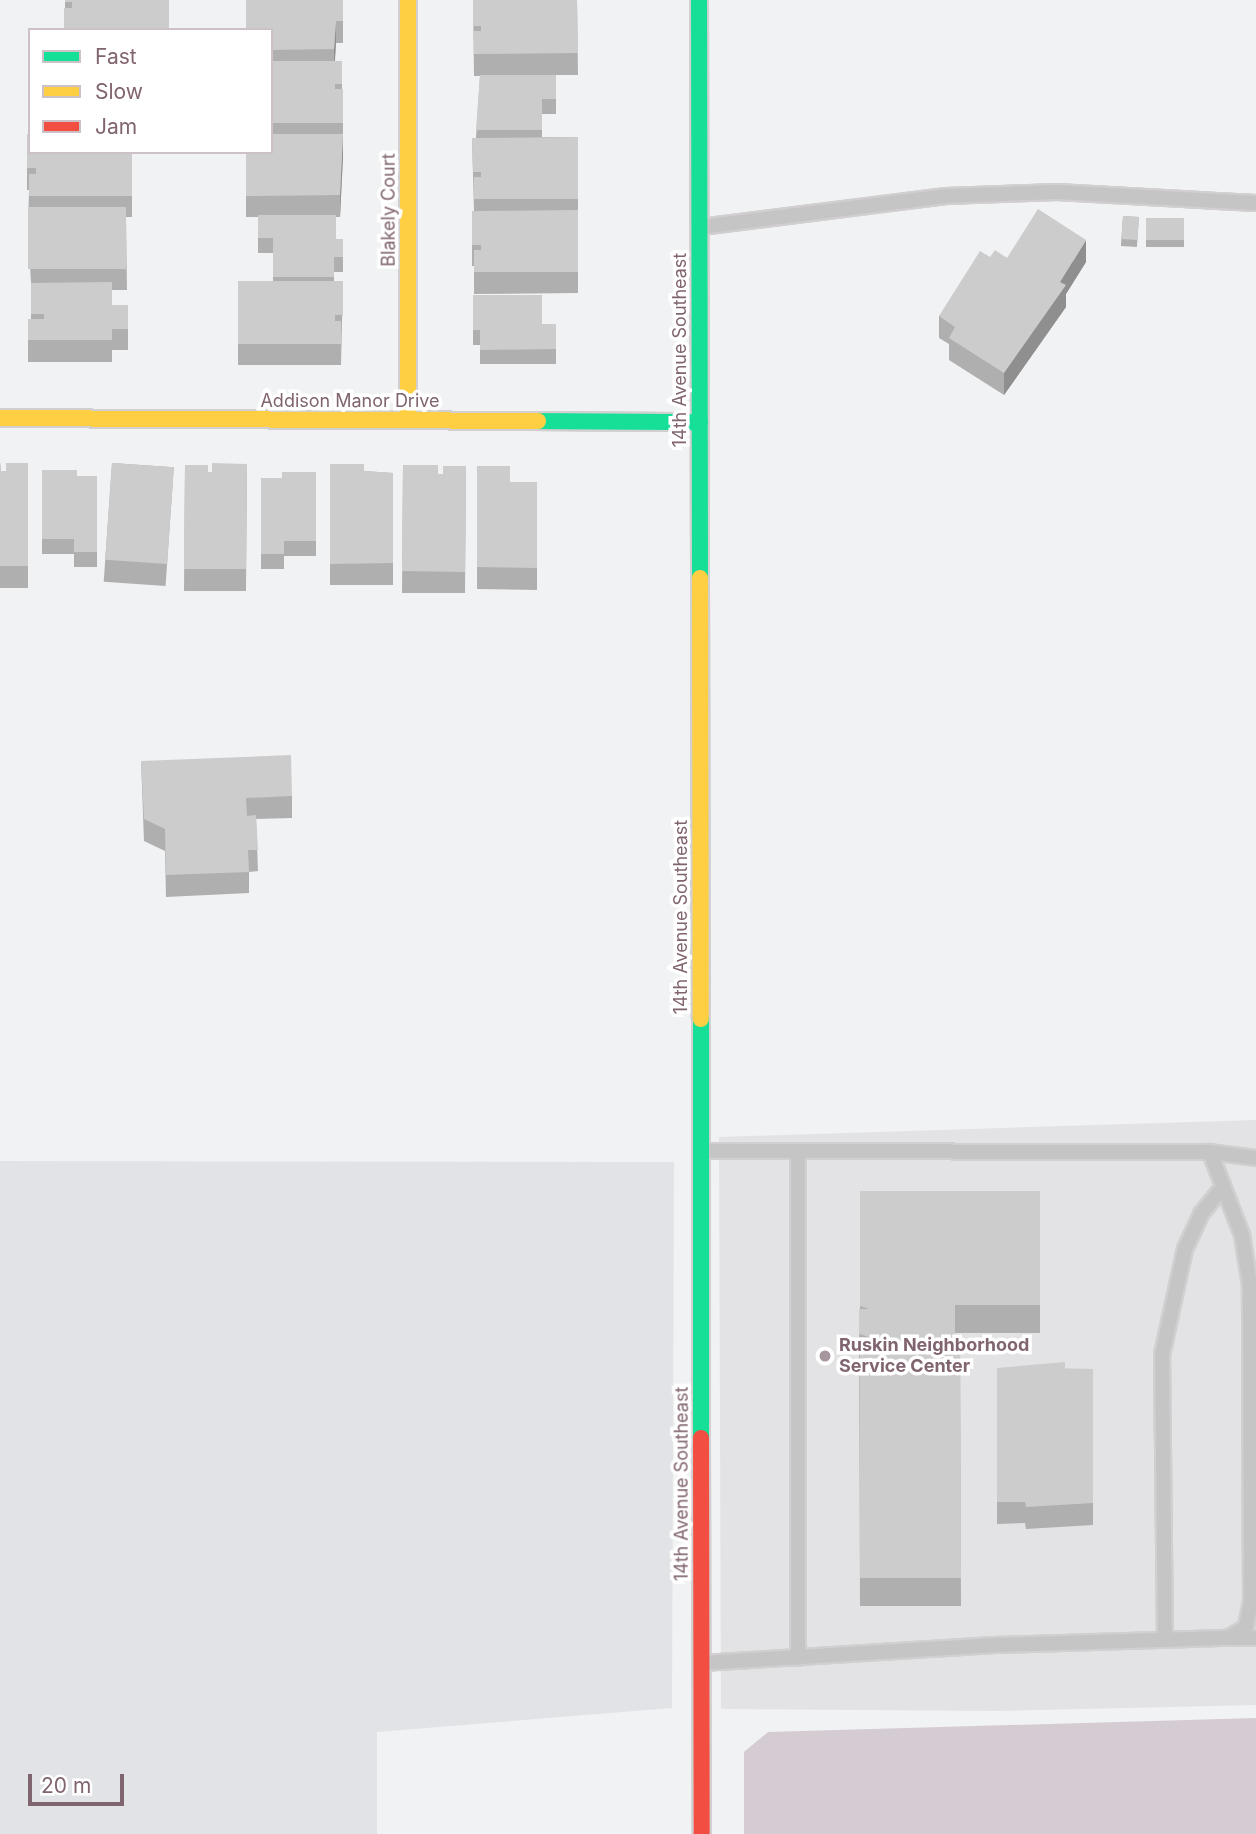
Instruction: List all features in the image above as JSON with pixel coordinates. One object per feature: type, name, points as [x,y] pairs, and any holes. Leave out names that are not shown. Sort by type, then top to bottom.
[{"type":"street","name":"Blakely Court","points":[[408,0],[408,421]]},
{"type":"street","name":"14th Avenue Southeast","points":[[699,0],[702,1834]]},
{"type":"street","name":"Addison Manor Drive","points":[[0,418],[700,422]]},
{"type":"lane","points":[[699,227],[841,206],[946,196],[1057,192],[1256,204]]},
{"type":"lane","points":[[701,1151],[1210,1152],[1256,1158]]},
{"type":"lane","points":[[798,1151],[798,1658]]},
{"type":"lane","points":[[1210,1152],[1251,1260],[1251,1602],[1246,1627],[1228,1638]]},
{"type":"lane","points":[[1165,1640],[1162,1355],[1185,1249],[1201,1214],[1223,1187]]},
{"type":"lane","points":[[702,1663],[1165,1640],[1256,1638]]},
{"type":"shaded area","points":[[1256,1120],[1256,1705],[999,1711],[721,1709],[719,1137]]},
{"type":"shaded area","points":[[0,1161],[674,1162],[672,1708],[377,1732],[377,1834],[0,1834]]},
{"type":"shaded area","points":[[1256,1718],[1256,1834],[744,1834],[744,1752],[768,1732]]},
{"type":"building","points":[[169,0],[169,28],[64,28],[64,8],[72,8],[72,2],[65,2]]},
{"type":"building","points":[[246,0],[343,0],[343,21],[336,21],[334,49],[273,50],[273,28],[246,28]]},
{"type":"building","points":[[473,0],[577,0],[578,53],[474,54],[474,31],[481,31],[481,26],[473,26]]},
{"type":"building","points":[[273,61],[342,61],[342,84],[335,84],[335,89],[343,89],[343,123],[273,123]]},
{"type":"building","points":[[480,75],[556,75],[556,99],[542,99],[542,130],[476,130]]},
{"type":"building","points":[[27,134],[28,154],[132,154],[132,196],[29,196],[29,174],[36,174],[36,168],[27,168]]},
{"type":"building","points":[[273,134],[343,134],[340,195],[246,196],[246,154],[273,154]]},
{"type":"building","points":[[578,137],[578,199],[474,199],[474,177],[481,177],[481,172],[473,172],[472,138]]},
{"type":"building","points":[[28,207],[126,207],[126,269],[28,269]]},
{"type":"building","points":[[1038,209],[1086,240],[1060,282],[1066,285],[1004,373],[949,338],[955,327],[939,316],[980,251],[990,257],[995,250],[1007,258]]},
{"type":"building","points":[[578,210],[578,272],[474,272],[474,250],[481,250],[481,245],[472,245],[472,211]]},
{"type":"building","points":[[258,215],[336,215],[336,239],[343,239],[343,257],[334,257],[334,277],[273,277],[273,238],[258,238]]},
{"type":"building","points":[[1123,216],[1139,217],[1137,240],[1121,239]]},
{"type":"building","points":[[1146,218],[1184,218],[1184,240],[1146,240]]},
{"type":"building","points":[[238,281],[343,281],[343,315],[335,315],[335,321],[341,321],[341,344],[238,344]]},
{"type":"building","points":[[112,282],[112,305],[128,305],[128,329],[112,329],[112,340],[28,340],[28,319],[44,319],[44,314],[31,314],[31,283]]},
{"type":"building","points":[[473,295],[542,295],[542,324],[556,324],[556,349],[480,350],[480,330],[473,330]]},
{"type":"building","points":[[0,462],[1,471],[6,471],[6,463],[28,463],[28,566],[0,566]]},
{"type":"building","points":[[112,463],[174,467],[167,564],[105,560]]},
{"type":"building","points":[[212,463],[247,464],[246,569],[184,569],[185,465],[208,465],[208,472],[212,472]]},
{"type":"building","points":[[330,464],[364,464],[364,471],[393,473],[393,563],[330,564]]},
{"type":"building","points":[[403,465],[438,465],[438,474],[443,474],[443,466],[466,466],[465,572],[402,571]]},
{"type":"building","points":[[477,466],[510,466],[510,482],[537,482],[537,568],[477,567]]},
{"type":"building","points":[[42,470],[77,470],[77,476],[97,476],[97,552],[74,552],[74,539],[42,539]]},
{"type":"building","points":[[282,472],[316,472],[316,541],[284,541],[284,554],[261,554],[261,478],[282,478]]},
{"type":"building","points":[[291,755],[292,796],[246,798],[247,816],[256,815],[258,850],[248,850],[249,872],[166,875],[165,829],[144,819],[141,761]]},
{"type":"building","points":[[860,1191],[1040,1191],[1040,1305],[955,1305],[955,1334],[960,1334],[961,1578],[860,1578],[860,1337],[869,1337],[859,1334],[859,1309],[869,1309],[860,1306]]},
{"type":"building","points":[[1065,1362],[1065,1369],[1093,1369],[1093,1503],[1026,1507],[1025,1502],[997,1502],[997,1368]]},
{"type":"traffic: fast","points":[[699,0],[700,578]]},
{"type":"traffic: fast","points":[[538,421],[700,422]]},
{"type":"traffic: fast","points":[[701,1019],[701,1438]]},
{"type":"traffic: slow","points":[[408,0],[408,420]]},
{"type":"traffic: slow","points":[[0,418],[538,421]]},
{"type":"traffic: slow","points":[[700,578],[701,1019]]},
{"type":"traffic: jam","points":[[701,1438],[702,1834]]},
{"type":"place","name":"Ruskin Neighborhood Service Center","points":[[825,1356]]}]
